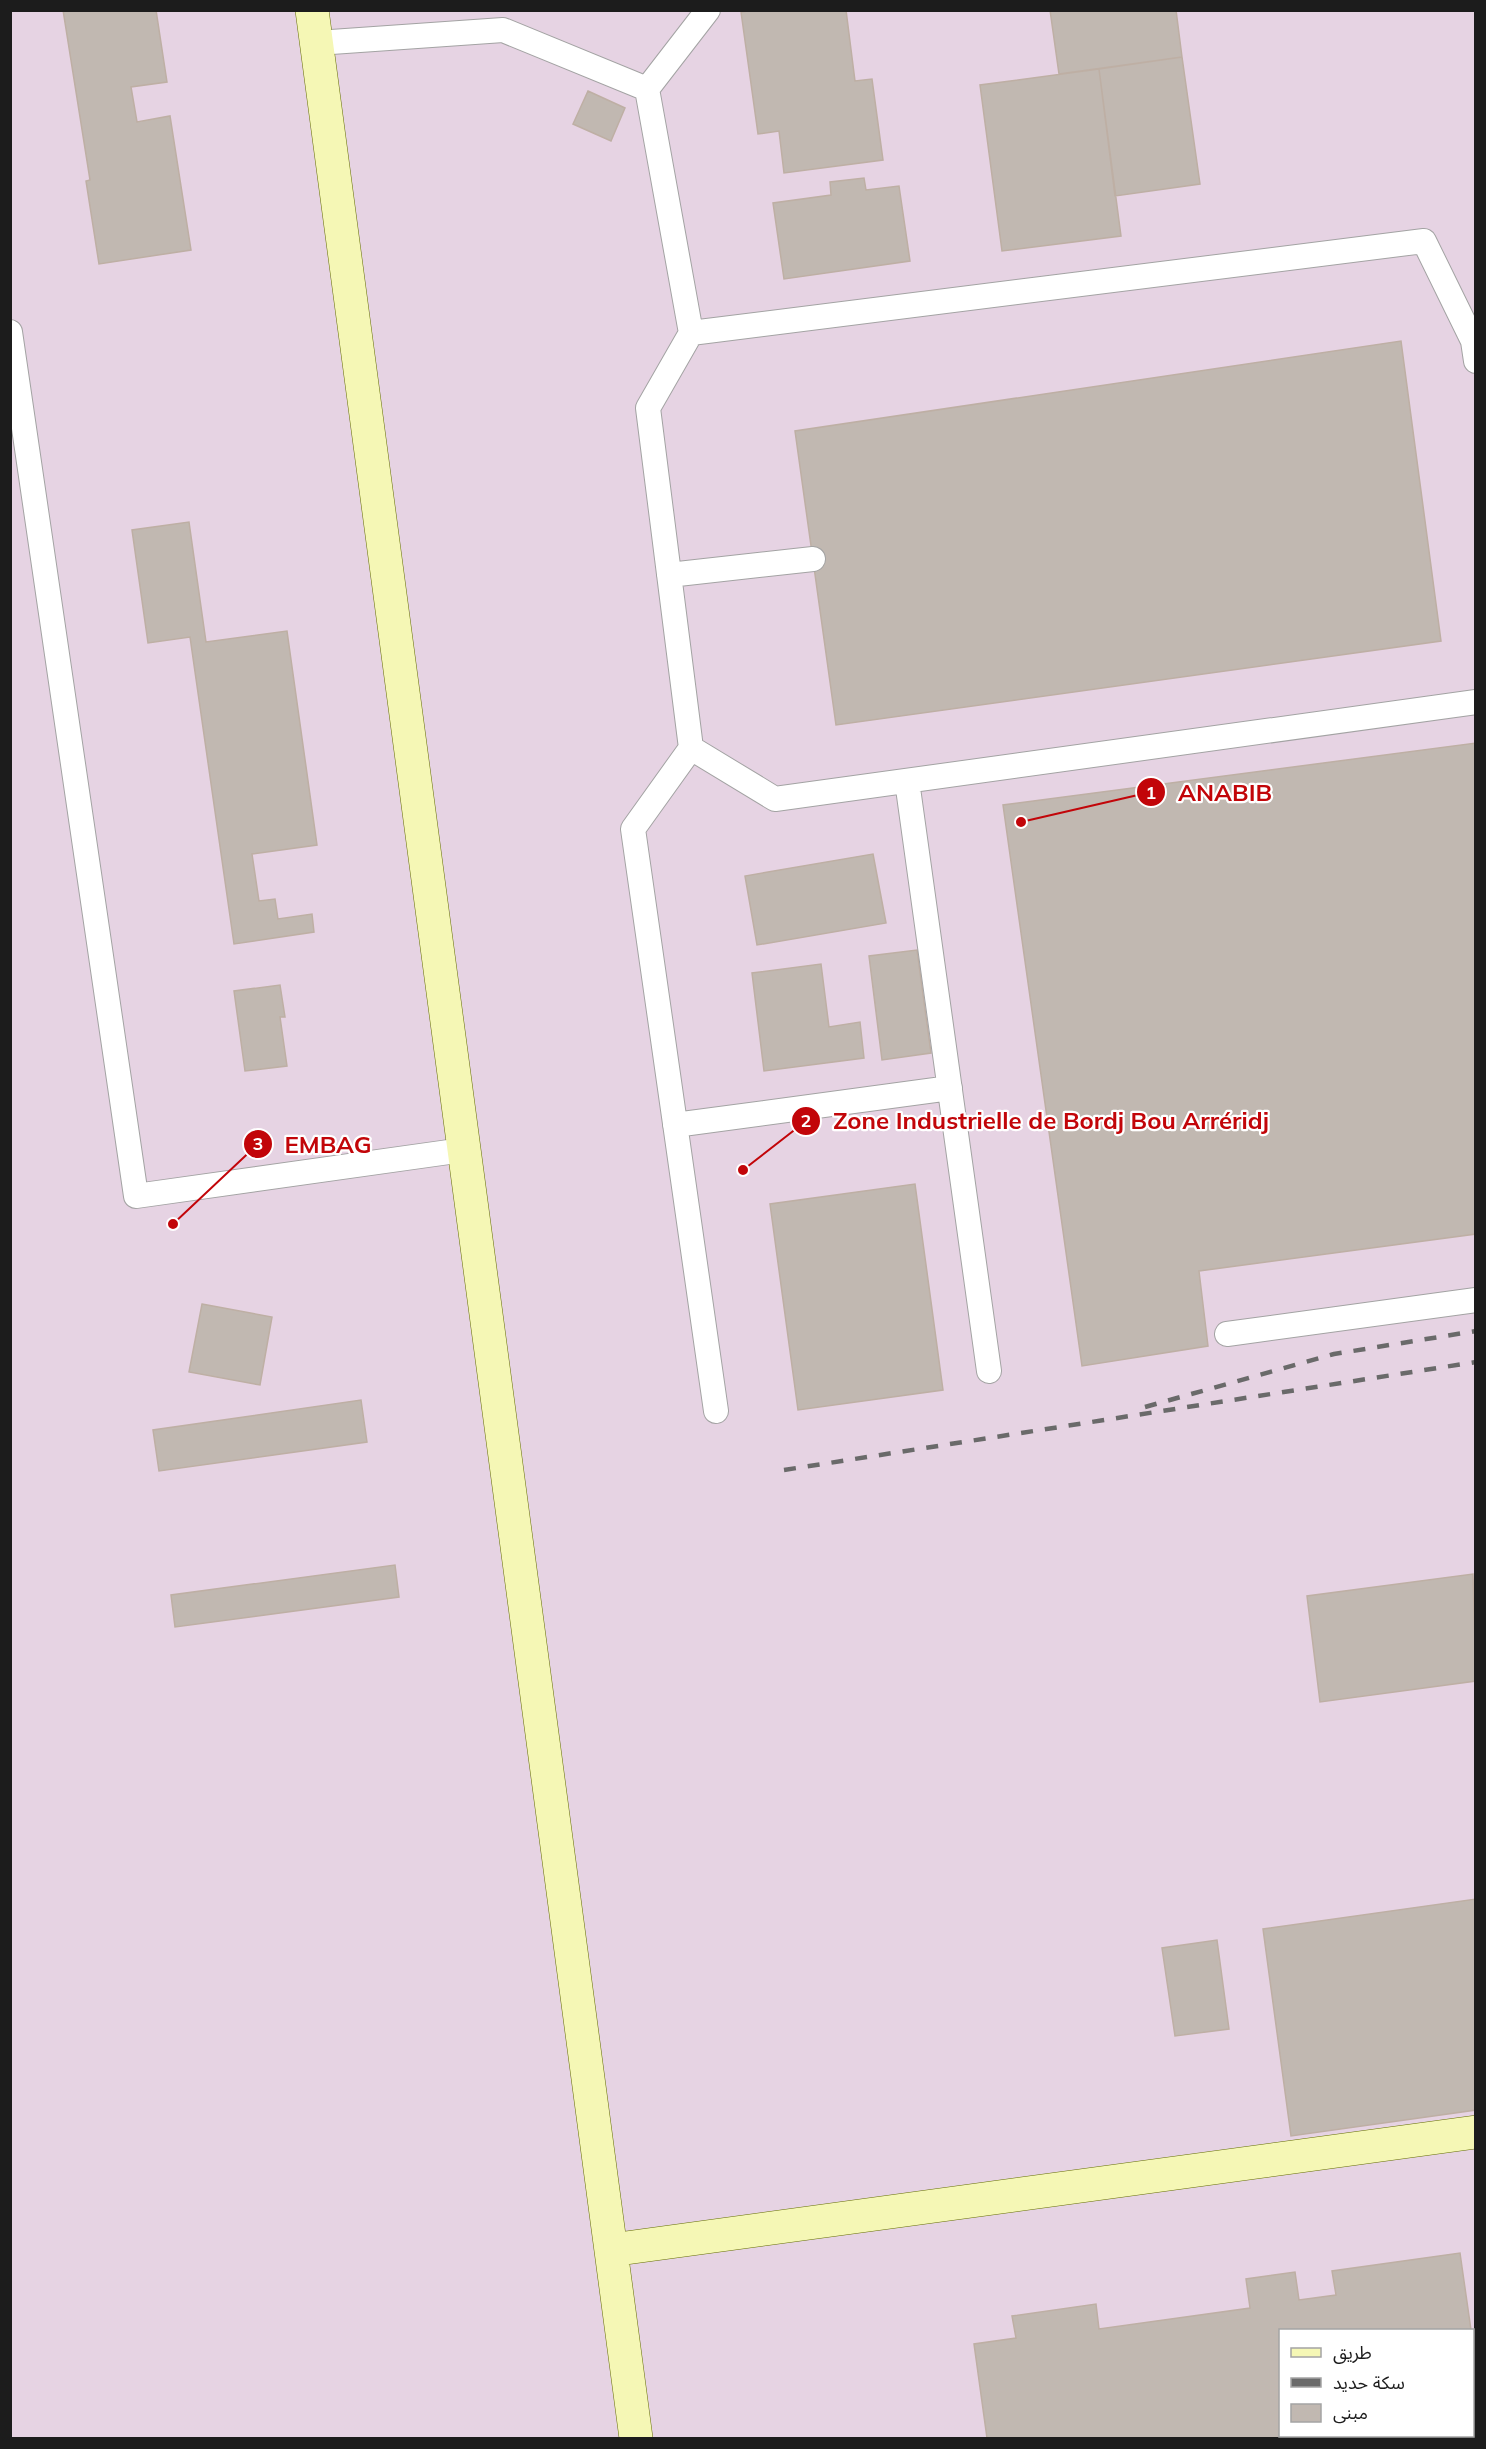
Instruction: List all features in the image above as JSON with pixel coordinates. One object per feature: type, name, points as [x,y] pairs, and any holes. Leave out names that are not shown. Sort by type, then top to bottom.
[{"type":"main road","points":[[312,10],[636,2439]]},
{"type":"main road","points":[[611,2250],[1476,2132]]},
{"type":"lane","points":[[708,10],[647,89],[691,333],[648,408],[691,748],[633,829],[716,1411]]},
{"type":"lane","points":[[317,43],[503,30],[647,89]]},
{"type":"lane","points":[[691,333],[1424,241],[1473,340],[1476,361]]},
{"type":"lane","points":[[10,332],[136,1196],[463,1150]]},
{"type":"lane","points":[[669,575],[813,559]]},
{"type":"lane","points":[[691,748],[775,799],[1476,702]]},
{"type":"lane","points":[[908,781],[989,1371]]},
{"type":"lane","points":[[675,1125],[950,1088]]},
{"type":"lane","points":[[1227,1334],[1476,1300]]},
{"type":"shaded area","points":[[11,11],[1475,11],[1475,2438],[11,2438]]},
{"type":"building","points":[[63,10],[156,10],[167,82],[131,87],[137,122],[170,116],[191,250],[99,264],[86,181],[90,180]]},
{"type":"building","points":[[846,10],[855,81],[872,79],[883,160],[784,173],[779,131],[758,134],[741,12]]},
{"type":"building","points":[[1050,10],[1176,10],[1182,57],[1059,74]]},
{"type":"building","points":[[1182,57],[1200,184],[1115,196],[1099,69]]},
{"type":"building","points":[[1099,69],[1121,236],[1002,251],[980,85]]},
{"type":"building","points":[[588,91],[625,108],[611,141],[573,124]]},
{"type":"building","points":[[864,178],[866,190],[899,186],[910,261],[784,279],[773,203],[831,195],[830,182]]},
{"type":"building","points":[[1401,341],[1441,641],[836,725],[795,431]]},
{"type":"building","points":[[189,522],[206,642],[287,631],[317,845],[252,854],[259,901],[275,899],[278,919],[312,914],[314,932],[234,944],[190,637],[148,643],[132,530]]},
{"type":"building","points":[[1476,743],[1476,1234],[1199,1271],[1208,1346],[1082,1366],[1003,805]]},
{"type":"building","points":[[873,854],[886,923],[757,945],[745,876]]},
{"type":"building","points":[[917,950],[931,1053],[882,1060],[869,956]]},
{"type":"building","points":[[821,964],[829,1027],[860,1022],[864,1058],[764,1071],[752,973]]},
{"type":"building","points":[[280,985],[285,1017],[280,1017],[287,1066],[245,1071],[234,991]]},
{"type":"building","points":[[915,1184],[943,1390],[798,1410],[770,1204]]},
{"type":"building","points":[[202,1304],[272,1317],[260,1385],[189,1372]]},
{"type":"building","points":[[361,1400],[367,1442],[159,1471],[153,1430]]},
{"type":"building","points":[[395,1565],[399,1597],[175,1627],[171,1595]]},
{"type":"building","points":[[1473,1574],[1476,1681],[1320,1702],[1307,1596]]},
{"type":"building","points":[[1476,1899],[1476,2110],[1291,2136],[1263,1929]]},
{"type":"building","points":[[1217,1940],[1229,2029],[1175,2036],[1162,1948]]},
{"type":"building","points":[[1460,2253],[1471,2329],[1279,2329],[1279,2437],[1474,2437],[1474,2353],[1476,2438],[987,2438],[974,2344],[1016,2338],[1012,2316],[1096,2304],[1099,2329],[1250,2308],[1246,2279],[1295,2272],[1299,2300],[1336,2295],[1332,2271]]},
{"type":"railway","points":[[1145,1407],[1334,1354],[1476,1331]]},
{"type":"railway","points":[[784,1470],[1476,1362]]},
{"type":"place","name":"ANABIB","points":[[1021,822]]},
{"type":"place","name":"Zone Industrielle de Bordj Bou Arréridj","points":[[743,1170]]},
{"type":"place","name":"EMBAG","points":[[173,1224]]}]
